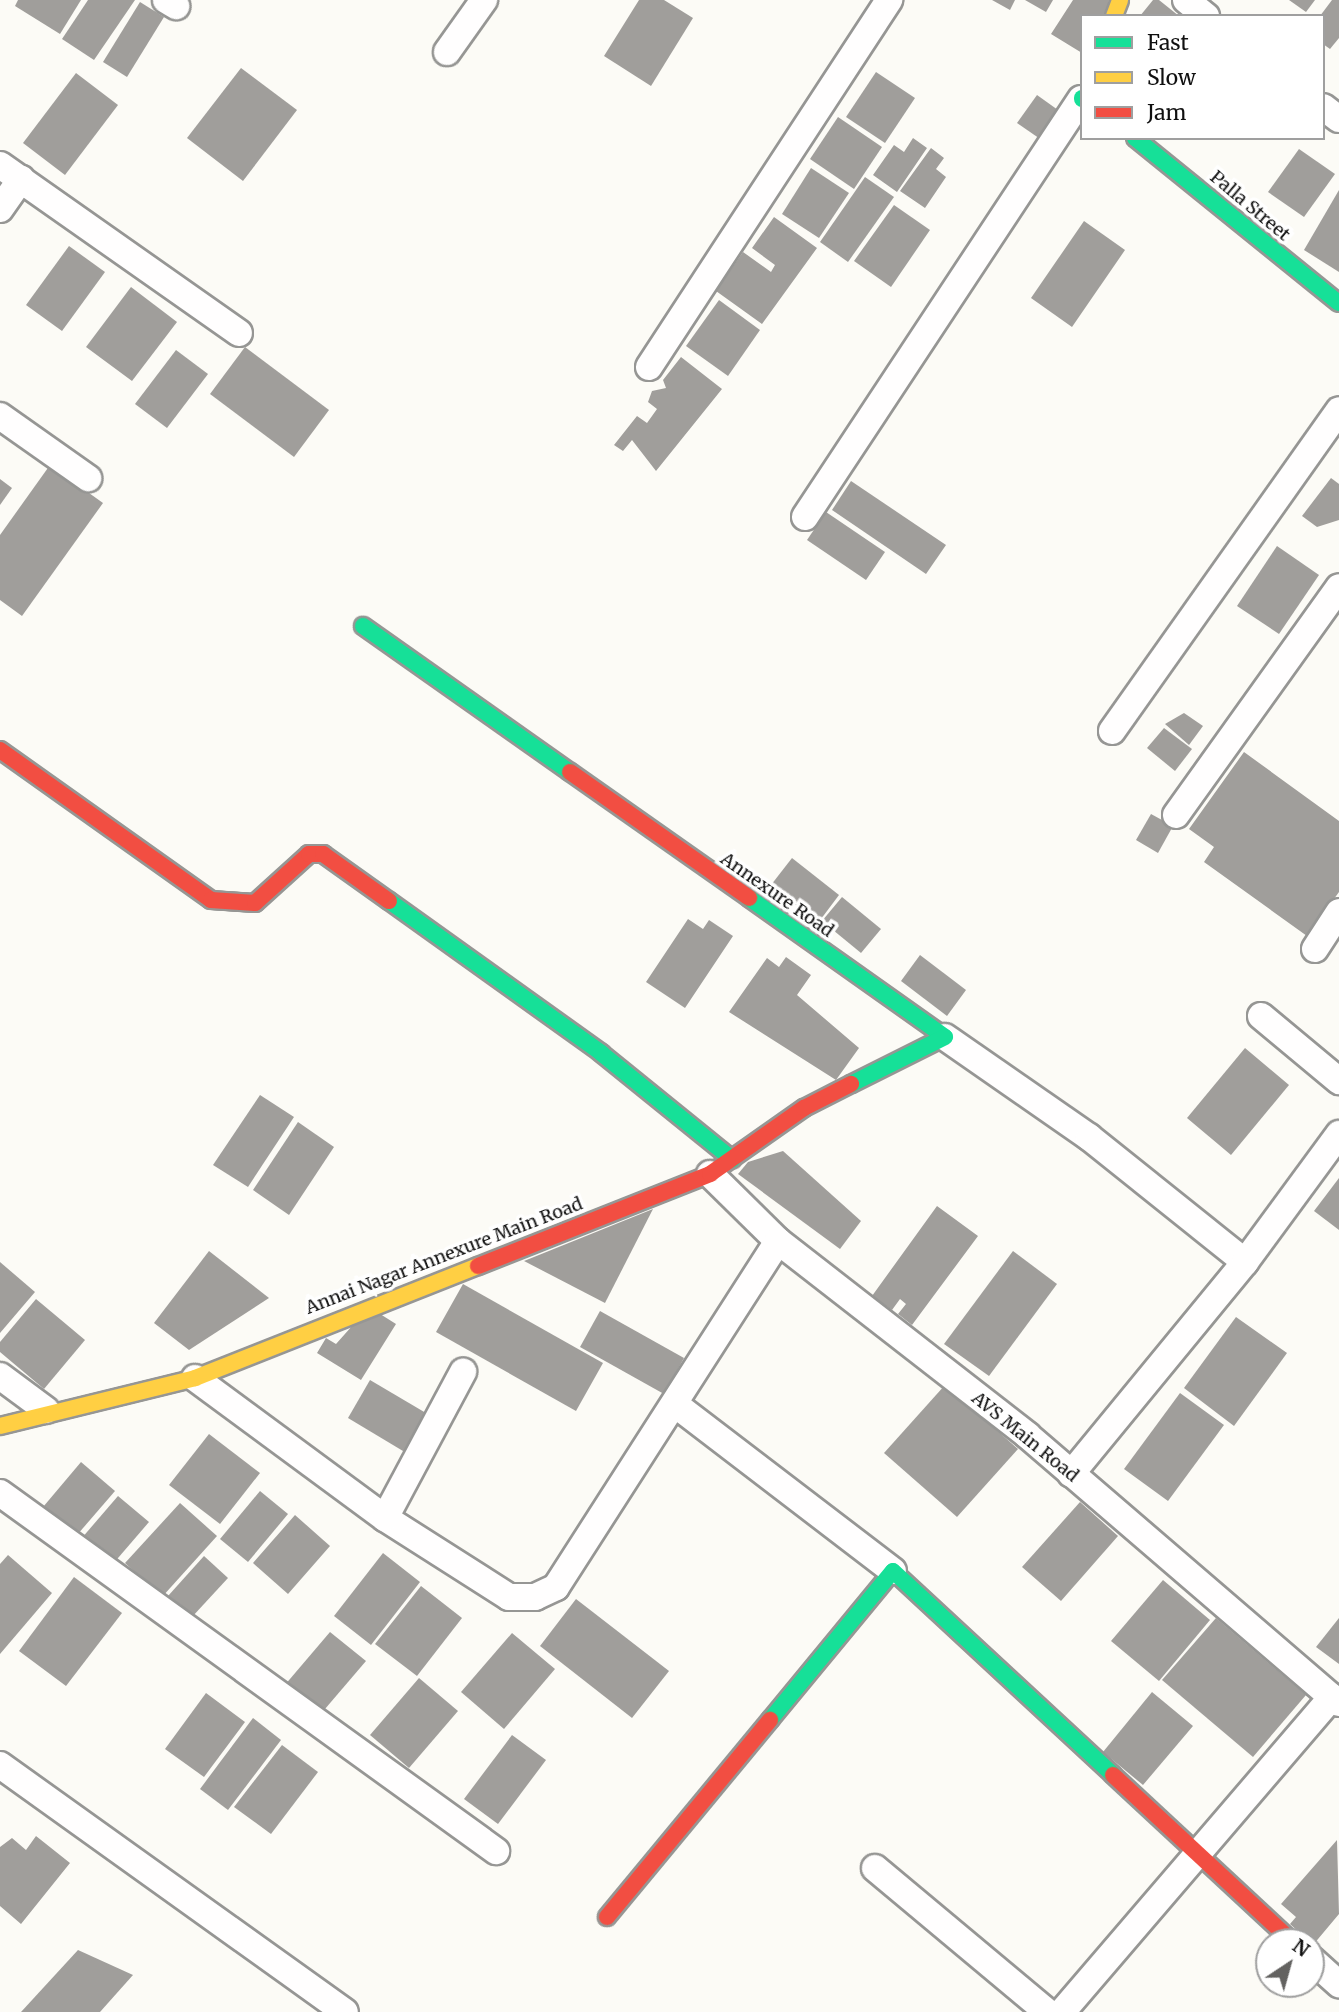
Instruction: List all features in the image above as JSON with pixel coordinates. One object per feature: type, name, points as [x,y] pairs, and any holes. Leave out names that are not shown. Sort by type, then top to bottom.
[{"type":"street","points":[[447,52],[484,0]]},
{"type":"street","points":[[649,367],[890,0]]},
{"type":"street","points":[[1186,0],[1204,14]]},
{"type":"street","points":[[805,517],[1080,102]]},
{"type":"street","name":"Palla Street","points":[[1137,140],[1339,303]]},
{"type":"street","points":[[0,209],[10,172],[240,333]]},
{"type":"street","points":[[1112,731],[1339,410]]},
{"type":"street","points":[[0,415],[88,478]]},
{"type":"street","points":[[1176,816],[1339,587]]},
{"type":"street","name":"Annexure Road","points":[[363,626],[945,1037]]},
{"type":"street","points":[[0,750],[211,900],[255,903],[309,854],[323,854],[601,1053],[732,1159]]},
{"type":"street","points":[[1315,950],[1339,912]]},
{"type":"street","points":[[1261,1016],[1339,1081]]},
{"type":"street","points":[[709,1174],[804,1108],[945,1037],[1088,1137],[1245,1262]]},
{"type":"street","points":[[1071,1474],[1245,1262],[1339,1134]]},
{"type":"street","name":"AVS Main Road","points":[[709,1174],[778,1241],[1071,1474],[1335,1700]]},
{"type":"street","name":"Annai Nagar Annexure Main Road","points":[[0,1426],[46,1410],[195,1378],[709,1174]]},
{"type":"street","points":[[195,1378],[385,1518],[509,1597],[535,1597],[556,1587],[676,1405],[778,1241]]},
{"type":"street","points":[[385,1518],[463,1372]]},
{"type":"street","points":[[0,1376],[46,1410]]},
{"type":"street","points":[[676,1405],[893,1571],[1277,1928]]},
{"type":"street","points":[[0,1493],[496,1851]]},
{"type":"street","points":[[607,1917],[893,1571]]},
{"type":"street","points":[[1062,2012],[1335,1700]]},
{"type":"street","points":[[0,1765],[345,2012]]},
{"type":"street","points":[[875,1868],[1047,2012]]},
{"type":"street","points":[[1325,1972],[1339,1984]]},
{"type":"building","points":[[18,0],[81,0],[60,34],[15,6]]},
{"type":"building","points":[[88,0],[135,0],[94,60],[62,39]]},
{"type":"building","points":[[639,0],[664,0],[693,18],[651,86],[604,56]]},
{"type":"building","points":[[992,0],[1015,0],[1010,10]]},
{"type":"building","points":[[1025,0],[1053,0],[1046,12]]},
{"type":"building","points":[[1073,0],[1109,0],[1107,14],[1080,14],[1080,52],[1051,34]]},
{"type":"building","points":[[1153,0],[1159,0],[1176,14],[1142,14]]},
{"type":"building","points":[[1289,0],[1315,0],[1306,12]]},
{"type":"building","points":[[1332,0],[1339,0],[1339,38],[1330,49],[1325,45],[1325,14],[1322,14]]},
{"type":"building","points":[[140,2],[164,17],[127,77],[103,62]]},
{"type":"building","points":[[241,68],[297,110],[243,181],[187,138]]},
{"type":"building","points":[[876,72],[915,98],[885,143],[846,117]]},
{"type":"building","points":[[76,73],[118,105],[65,175],[23,143]]},
{"type":"building","points":[[1037,95],[1065,115],[1046,143],[1017,123]]},
{"type":"building","points":[[838,117],[882,147],[854,189],[810,159]]},
{"type":"building","points":[[913,138],[927,148],[897,192],[873,175],[894,145],[904,152]]},
{"type":"building","points":[[931,148],[944,158],[936,169],[946,177],[925,208],[900,191]]},
{"type":"building","points":[[1299,149],[1335,174],[1304,217],[1268,192]]},
{"type":"building","points":[[811,168],[849,193],[819,238],[782,214]]},
{"type":"building","points":[[865,177],[894,197],[848,262],[820,242]]},
{"type":"building","points":[[1339,190],[1339,272],[1304,250]]},
{"type":"building","points":[[894,205],[930,230],[891,287],[854,261]]},
{"type":"building","points":[[774,217],[817,248],[762,324],[716,291],[743,252],[771,272],[775,265],[752,248]]},
{"type":"building","points":[[1084,221],[1125,250],[1072,327],[1031,298]]},
{"type":"building","points":[[69,246],[105,272],[62,331],[26,305]]},
{"type":"building","points":[[131,287],[177,322],[132,381],[86,347]]},
{"type":"building","points":[[719,300],[760,330],[728,376],[686,346]]},
{"type":"building","points":[[245,347],[329,410],[294,457],[210,394]]},
{"type":"building","points":[[176,350],[208,374],[167,428],[135,404]]},
{"type":"building","points":[[681,357],[722,389],[656,471],[632,440],[623,451],[614,445],[637,416],[647,423],[657,409],[648,402],[652,391],[666,388],[663,380]]},
{"type":"building","points":[[50,465],[103,503],[22,616],[0,600],[0,535]]},
{"type":"building","points":[[1331,478],[1339,484],[1339,520],[1317,527],[1302,516]]},
{"type":"building","points":[[0,479],[12,488],[0,505]]},
{"type":"building","points":[[851,481],[946,545],[926,574],[832,510]]},
{"type":"building","points":[[826,512],[885,552],[866,580],[807,540]]},
{"type":"building","points":[[1277,546],[1319,575],[1279,634],[1237,606]]},
{"type":"building","points":[[1184,713],[1203,726],[1189,745],[1165,724]]},
{"type":"building","points":[[1164,728],[1192,749],[1175,771],[1147,748]]},
{"type":"building","points":[[1244,752],[1339,821],[1339,892],[1307,936],[1204,862],[1214,847],[1189,829]]},
{"type":"building","points":[[1151,814],[1173,826],[1158,853],[1136,840]]},
{"type":"building","points":[[792,858],[839,895],[818,923],[771,885]]},
{"type":"building","points":[[842,897],[881,929],[861,953],[822,921]]},
{"type":"building","points":[[688,919],[703,929],[709,920],[733,936],[685,1008],[646,982]]},
{"type":"building","points":[[920,955],[966,990],[947,1016],[901,981]]},
{"type":"building","points":[[786,957],[811,975],[797,995],[859,1048],[836,1080],[729,1012],[767,958],[779,967]]},
{"type":"building","points":[[1245,1048],[1289,1085],[1231,1155],[1187,1118]]},
{"type":"building","points":[[260,1095],[294,1117],[248,1187],[213,1165]]},
{"type":"building","points":[[298,1122],[334,1147],[289,1215],[253,1190]]},
{"type":"building","points":[[783,1151],[861,1221],[840,1249],[738,1174],[748,1162]]},
{"type":"building","points":[[1339,1178],[1339,1230],[1314,1211]]},
{"type":"building","points":[[937,1206],[978,1236],[912,1325],[898,1314],[906,1304],[900,1299],[892,1310],[872,1296]]},
{"type":"building","points":[[653,1209],[605,1303],[524,1261]]},
{"type":"building","points":[[209,1251],[269,1298],[189,1350],[154,1323]]},
{"type":"building","points":[[1013,1251],[1057,1284],[989,1376],[944,1344]]},
{"type":"building","points":[[0,1262],[35,1292],[0,1333]]},
{"type":"building","points":[[463,1284],[603,1363],[576,1411],[436,1332]]},
{"type":"building","points":[[36,1299],[85,1340],[44,1389],[0,1352],[0,1342]]},
{"type":"building","points":[[369,1307],[396,1324],[361,1380],[317,1353],[326,1338],[336,1344]]},
{"type":"building","points":[[600,1311],[684,1358],[664,1394],[580,1347]]},
{"type":"building","points":[[1236,1317],[1287,1353],[1234,1426],[1184,1388]]},
{"type":"building","points":[[370,1380],[431,1416],[408,1454],[348,1418]]},
{"type":"building","points":[[945,1385],[1018,1449],[957,1517],[884,1453]]},
{"type":"building","points":[[1180,1393],[1224,1425],[1168,1501],[1124,1469]]},
{"type":"building","points":[[209,1434],[260,1473],[220,1524],[169,1485]]},
{"type":"building","points":[[81,1462],[115,1491],[71,1542],[38,1513]]},
{"type":"building","points":[[260,1491],[288,1514],[248,1562],[220,1539]]},
{"type":"building","points":[[118,1496],[149,1522],[112,1565],[81,1539]]},
{"type":"building","points":[[1080,1502],[1118,1536],[1061,1601],[1022,1567]]},
{"type":"building","points":[[180,1503],[217,1536],[162,1597],[125,1563]]},
{"type":"building","points":[[295,1515],[330,1546],[288,1594],[253,1563]]},
{"type":"building","points":[[383,1553],[420,1582],[371,1645],[334,1616]]},
{"type":"building","points":[[8,1555],[52,1593],[0,1654],[0,1564]]},
{"type":"building","points":[[204,1556],[228,1578],[192,1617],[168,1596]]},
{"type":"building","points":[[74,1577],[122,1613],[66,1686],[19,1651]]},
{"type":"building","points":[[1163,1580],[1210,1620],[1159,1681],[1111,1641]]},
{"type":"building","points":[[421,1586],[462,1618],[417,1676],[375,1644]]},
{"type":"building","points":[[576,1599],[669,1671],[632,1718],[540,1646]]},
{"type":"building","points":[[1216,1618],[1306,1695],[1253,1757],[1162,1680]]},
{"type":"building","points":[[1339,1618],[1339,1664],[1316,1647]]},
{"type":"building","points":[[330,1632],[366,1661],[319,1716],[284,1686]]},
{"type":"building","points":[[512,1633],[555,1669],[504,1729],[461,1692]]},
{"type":"building","points":[[419,1678],[458,1711],[409,1768],[370,1735]]},
{"type":"building","points":[[1152,1692],[1193,1726],[1143,1785],[1103,1752]]},
{"type":"building","points":[[206,1693],[245,1722],[204,1777],[165,1749]]},
{"type":"building","points":[[253,1718],[281,1740],[228,1810],[200,1789]]},
{"type":"building","points":[[512,1735],[546,1760],[498,1824],[464,1799]]},
{"type":"building","points":[[282,1745],[318,1772],[271,1834],[234,1807]]},
{"type":"building","points":[[36,1836],[70,1863],[21,1924],[0,1906],[0,1847],[12,1838],[26,1850]]},
{"type":"building","points":[[1337,1840],[1339,1914],[1325,1931],[1325,1928],[1294,1928],[1290,1924],[1296,1917],[1281,1904]]},
{"type":"building","points":[[78,1950],[133,1975],[100,2012],[21,2012]]},
{"type":"traffic: fast","points":[[1137,140],[1339,303]]},
{"type":"traffic: fast","points":[[363,626],[570,772]]},
{"type":"traffic: fast","points":[[749,898],[945,1037],[851,1084]]},
{"type":"traffic: fast","points":[[389,901],[601,1053],[732,1159]]},
{"type":"traffic: fast","points":[[770,1720],[893,1571],[1113,1775]]},
{"type":"traffic: slow","points":[[1115,14],[1120,0]]},
{"type":"traffic: slow","points":[[0,1426],[195,1378],[478,1266]]},
{"type":"traffic: jam","points":[[0,750],[211,900],[255,903],[309,854],[323,854],[389,901]]},
{"type":"traffic: jam","points":[[570,772],[749,898]]},
{"type":"traffic: jam","points":[[478,1266],[710,1174],[804,1108],[851,1084]]},
{"type":"traffic: jam","points":[[607,1917],[770,1720]]},
{"type":"traffic: jam","points":[[1113,1775],[1278,1928]]}]
